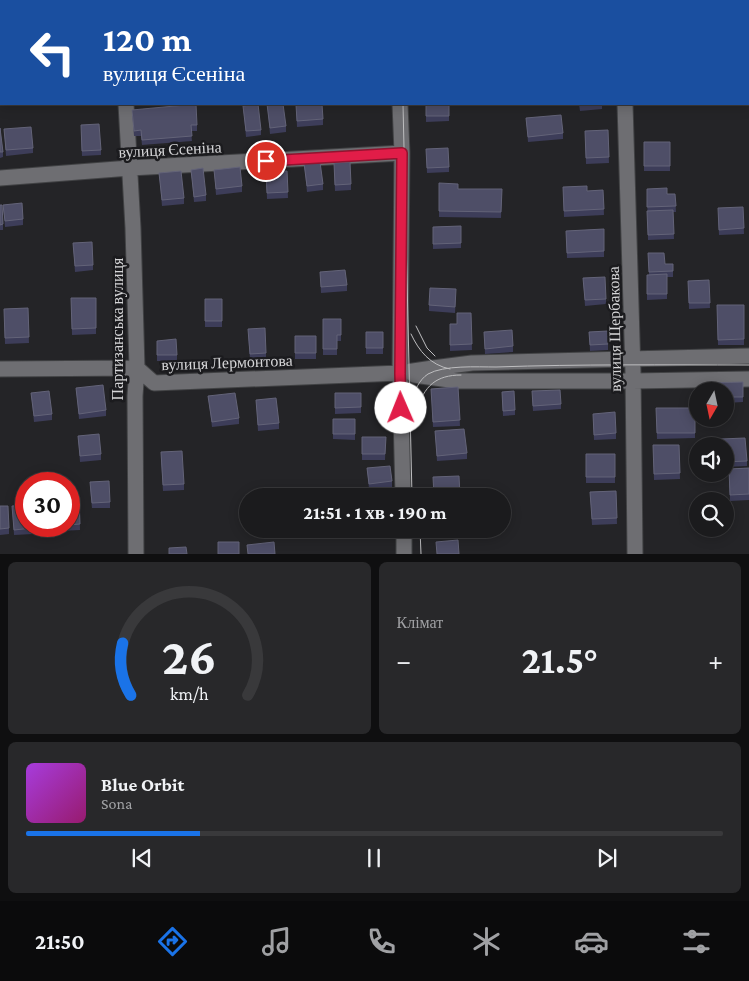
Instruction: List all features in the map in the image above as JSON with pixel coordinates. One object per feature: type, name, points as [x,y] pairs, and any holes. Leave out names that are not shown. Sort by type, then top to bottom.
[{"type":"street","name":"Партизанська вулиця","points":[[126,105],[133,228],[137,368],[135,396],[136,554]]},
{"type":"street","points":[[400,105],[402,153],[400,374],[403,488]]},
{"type":"street","name":"вулиця Щербакова","points":[[625,105],[633,381],[635,554]]},
{"type":"street","name":"вулиця Єсеніна","points":[[0,178],[130,168],[402,153]]},
{"type":"street","name":"вулиця Лермонтова","points":[[137,368],[154,383],[400,374],[472,363],[749,356]]},
{"type":"street","points":[[0,369],[137,368]]},
{"type":"street","name":"вулиця Лермонтова","points":[[400,374],[457,382],[749,379]]},
{"type":"street","points":[[135,396],[154,383]]},
{"type":"street","points":[[404,538],[404,554]]},
{"type":"building","points":[[196,105],[197,125],[191,125],[192,136],[142,140],[141,130],[134,131],[132,110]]},
{"type":"building","points":[[258,105],[261,130],[246,131],[243,106]]},
{"type":"building","points":[[267,105],[283,105],[286,126],[270,128]]},
{"type":"building","points":[[296,105],[322,105],[323,119],[297,121]]},
{"type":"building","points":[[426,105],[449,105],[449,116],[426,116]]},
{"type":"building","points":[[561,115],[563,133],[528,137],[526,118]]},
{"type":"building","points":[[99,124],[101,150],[82,151],[81,125]]},
{"type":"building","points":[[31,127],[33,148],[6,150],[4,129]]},
{"type":"building","points":[[0,128],[3,152],[0,152]]},
{"type":"building","points":[[608,130],[609,157],[586,158],[585,131]]},
{"type":"building","points":[[644,142],[670,142],[670,166],[644,166]]},
{"type":"building","points":[[448,148],[449,167],[427,168],[426,149]]},
{"type":"building","points":[[320,162],[323,184],[307,186],[304,163]]},
{"type":"building","points":[[350,162],[351,184],[335,185],[334,163]]},
{"type":"building","points":[[240,167],[242,186],[216,189],[214,170]]},
{"type":"building","points":[[203,168],[206,195],[194,197],[191,170]]},
{"type":"building","points":[[181,171],[184,198],[162,200],[159,173]]},
{"type":"building","points":[[287,171],[288,192],[267,193],[266,172]]},
{"type":"building","points":[[439,183],[458,184],[458,189],[502,189],[501,212],[439,211]]},
{"type":"building","points":[[587,186],[587,191],[603,190],[604,209],[564,211],[563,187]]},
{"type":"building","points":[[667,188],[667,194],[675,194],[676,206],[647,207],[647,189]]},
{"type":"building","points":[[22,203],[23,219],[5,221],[3,205]]},
{"type":"building","points":[[0,205],[2,205],[3,224],[0,225]]},
{"type":"building","points":[[743,207],[744,228],[719,230],[718,208]]},
{"type":"building","points":[[673,210],[674,234],[648,235],[647,211]]},
{"type":"building","points":[[461,226],[461,243],[433,244],[433,227]]},
{"type":"building","points":[[604,229],[604,251],[567,253],[566,231]]},
{"type":"building","points":[[92,242],[93,265],[75,266],[73,243]]},
{"type":"building","points":[[648,253],[664,253],[665,264],[673,264],[673,271],[649,272]]},
{"type":"building","points":[[345,270],[347,285],[321,287],[320,272]]},
{"type":"building","points":[[667,274],[667,294],[647,294],[647,275]]},
{"type":"building","points":[[605,277],[606,299],[585,300],[583,278]]},
{"type":"building","points":[[709,280],[710,303],[689,303],[688,281]]},
{"type":"building","points":[[430,288],[456,289],[455,307],[429,305]]},
{"type":"building","points":[[71,298],[96,298],[96,328],[72,329]]},
{"type":"building","points":[[205,299],[222,299],[222,321],[205,321]]},
{"type":"building","points":[[717,305],[744,305],[744,339],[718,340]]},
{"type":"building","points":[[28,308],[29,337],[5,338],[4,309]]},
{"type":"building","points":[[457,313],[471,313],[472,344],[450,345],[450,324],[457,324]]},
{"type":"building","points":[[323,319],[341,319],[341,335],[337,335],[337,349],[323,349]]},
{"type":"building","points":[[265,328],[266,353],[250,354],[248,329]]},
{"type":"building","points":[[512,330],[513,346],[485,349],[484,332]]},
{"type":"building","points":[[608,331],[608,344],[590,345],[589,332]]},
{"type":"building","points":[[366,332],[383,332],[383,348],[366,348]]},
{"type":"building","points":[[295,336],[316,336],[316,353],[295,353]]},
{"type":"building","points":[[176,339],[177,355],[157,355],[157,341]]},
{"type":"building","points":[[734,382],[743,382],[743,397],[734,397]]},
{"type":"building","points":[[103,385],[106,410],[79,414],[76,388]]},
{"type":"building","points":[[458,387],[460,420],[433,422],[431,389]]},
{"type":"building","points":[[560,390],[561,404],[533,406],[532,391]]},
{"type":"building","points":[[49,391],[52,414],[34,416],[31,393]]},
{"type":"building","points":[[514,391],[515,410],[503,411],[502,392]]},
{"type":"building","points":[[235,393],[239,418],[212,422],[208,396]]},
{"type":"building","points":[[335,393],[361,393],[361,407],[335,408]]},
{"type":"building","points":[[276,398],[279,423],[258,425],[256,400]]},
{"type":"building","points":[[656,408],[689,408],[689,428],[695,428],[695,433],[657,433]]},
{"type":"building","points":[[615,412],[616,433],[594,435],[593,414]]},
{"type":"building","points":[[333,419],[355,419],[355,434],[333,434]]},
{"type":"building","points":[[464,429],[467,453],[437,456],[435,431]]},
{"type":"building","points":[[99,434],[101,454],[80,456],[78,436]]},
{"type":"building","points":[[362,437],[386,437],[385,454],[362,454]]},
{"type":"building","points":[[734,438],[745,438],[747,461],[734,462]]},
{"type":"building","points":[[653,445],[679,445],[680,473],[654,474]]},
{"type":"building","points":[[182,451],[184,484],[163,485],[161,452]]},
{"type":"building","points":[[586,454],[615,454],[615,477],[586,477]]},
{"type":"building","points":[[390,466],[392,481],[369,484],[367,468]]},
{"type":"building","points":[[749,468],[749,494],[734,495],[734,492],[730,492],[730,482],[734,482],[734,469]]},
{"type":"building","points":[[459,476],[460,488],[434,488],[433,477]]},
{"type":"building","points":[[109,481],[110,502],[92,503],[90,482]]},
{"type":"building","points":[[616,491],[617,518],[592,519],[590,492]]},
{"type":"building","points":[[0,506],[8,506],[9,528],[0,529]]},
{"type":"building","points":[[12,506],[15,506],[14,530]]},
{"type":"building","points":[[458,540],[459,554],[437,554],[436,542]]},
{"type":"building","points":[[218,542],[239,542],[239,554],[218,554]]},
{"type":"building","points":[[274,542],[275,554],[248,554],[247,545]]},
{"type":"building","points":[[186,547],[187,554],[169,554],[169,548]]},
{"type":"tram line","points":[[403,105],[412,488]]},
{"type":"tram line","points":[[416,326],[427,348],[435,356]]},
{"type":"tram line","points":[[411,334],[418,346],[431,361],[450,369]]},
{"type":"tram line","points":[[412,399],[418,385],[425,376],[435,371],[452,368],[591,365],[749,365]]},
{"type":"tram line","points":[[417,410],[423,394],[432,384],[445,377],[461,375]]},
{"type":"tram line","points":[[420,538],[421,554]]},
{"type":"route","points":[[266,161],[402,153],[401,408]]}]
